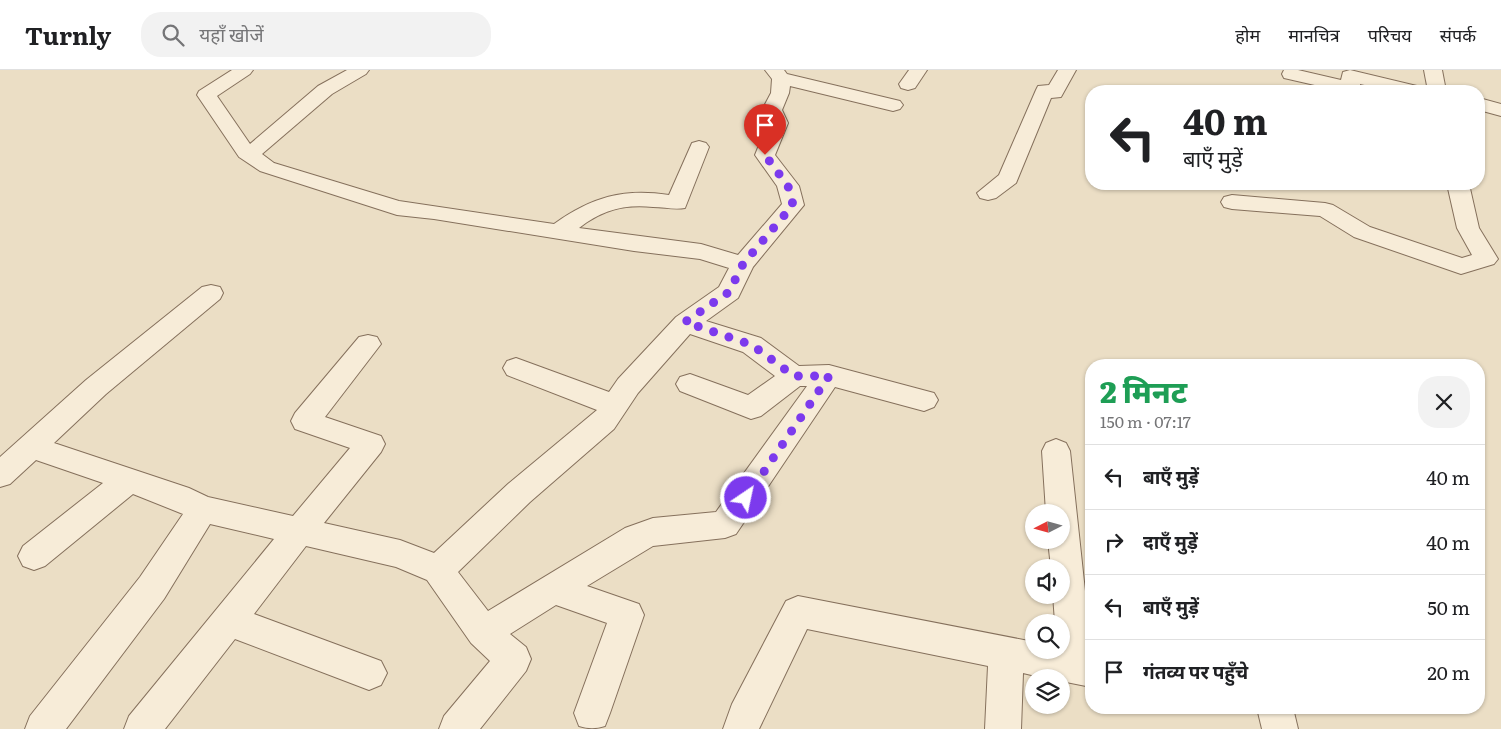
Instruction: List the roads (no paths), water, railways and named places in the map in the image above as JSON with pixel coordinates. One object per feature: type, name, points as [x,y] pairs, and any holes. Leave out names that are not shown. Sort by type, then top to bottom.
[{"type":"street","points":[[244,70],[206,95],[246,153],[267,167],[397,208],[434,212],[634,244],[701,252],[743,264]]},
{"type":"street","points":[[249,155],[325,90],[360,70]]},
{"type":"street","points":[[988,192],[1008,178],[1045,90],[1054,92],[1066,70]]},
{"type":"street","points":[[1433,70],[1436,85]]},
{"type":"street","points":[[438,570],[519,493],[604,421],[628,386],[685,322],[729,292],[743,264],[793,205],[788,186],[765,155],[778,123],[772,110],[780,93],[778,74],[893,105]]},
{"type":"street","points":[[1291,74],[1332,85]]},
{"type":"street","points":[[1351,85],[1350,76],[1388,85]]},
{"type":"street","points":[[1485,106],[1501,110]]},
{"type":"street","points":[[558,232],[591,210],[616,202],[646,198],[678,203],[699,147]]},
{"type":"street","points":[[1232,202],[1325,210],[1362,232],[1461,266],[1486,259],[1468,228],[1459,190]]},
{"type":"street","points":[[0,474],[96,387],[211,293]]},
{"type":"street","points":[[685,322],[752,345],[794,376],[829,376],[924,400]]},
{"type":"street","points":[[142,729],[230,621],[298,530],[371,444],[305,421],[368,344]]},
{"type":"street","points":[[516,368],[614,405]]},
{"type":"street","points":[[690,384],[751,408],[794,376]]},
{"type":"street","points":[[483,632],[636,538],[653,532],[725,524],[829,376]]},
{"type":"street","points":[[32,447],[178,497],[203,509],[400,554],[438,570],[483,632],[514,660],[457,729]]},
{"type":"street","points":[[741,729],[745,717],[798,612],[1084,669],[1056,450]]},
{"type":"street","points":[[34,556],[129,480]]},
{"type":"street","points":[[43,729],[152,588],[203,509]]},
{"type":"street","points":[[553,589],[627,615],[592,713]]},
{"type":"street","points":[[230,621],[369,674]]},
{"type":"street","points":[[1003,729],[1006,653]]},
{"type":"street","points":[[1276,714],[1280,729]]}]
